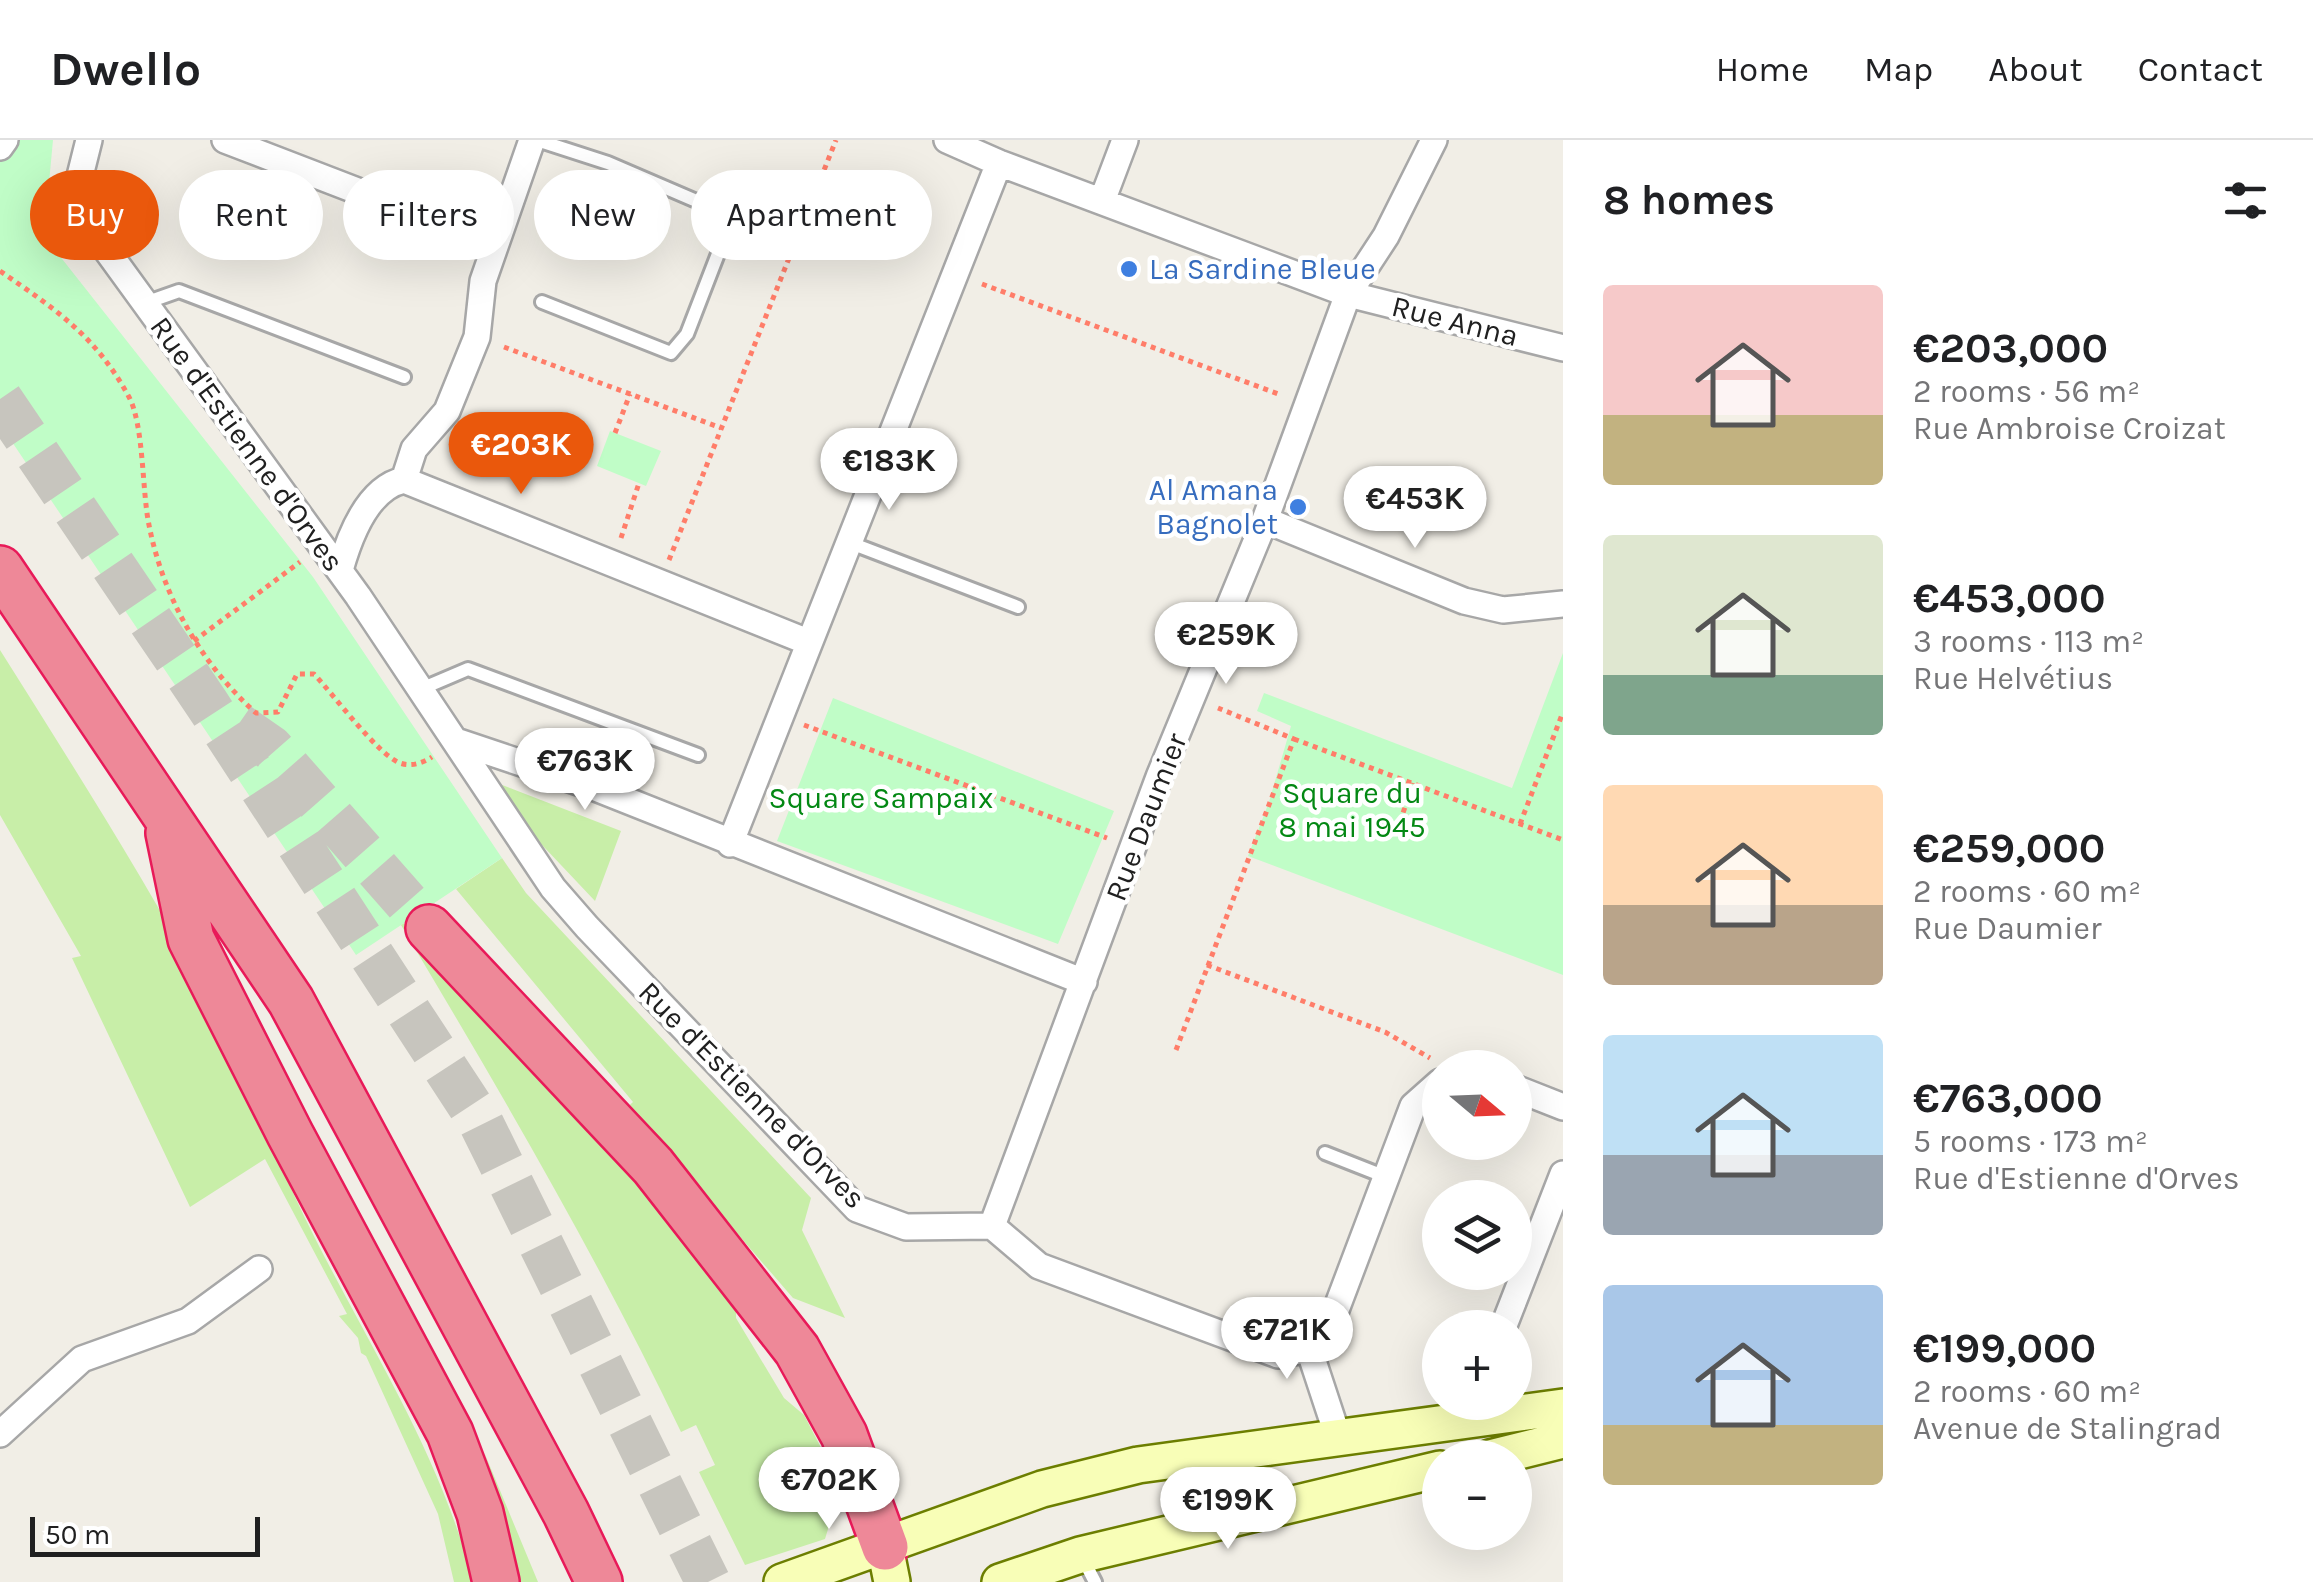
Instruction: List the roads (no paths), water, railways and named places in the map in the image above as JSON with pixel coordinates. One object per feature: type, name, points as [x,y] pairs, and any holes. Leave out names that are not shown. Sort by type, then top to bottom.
[{"type":"highway","points":[[0,569],[291,1000],[566,1512],[599,1582]]},
{"type":"highway","points":[[165,812],[191,939],[450,1433],[480,1514],[496,1582]]},
{"type":"highway","points":[[428,928],[653,1166],[797,1350],[844,1435],[888,1565]]},
{"type":"main road","points":[[788,1580],[888,1565],[1042,1489],[1102,1474],[1563,1407]]},
{"type":"main road","points":[[1532,1448],[1563,1440]]},
{"type":"main road","points":[[1000,1582],[1088,1568],[1422,1474]]},
{"type":"street","points":[[0,147],[5,140]]},
{"type":"street","name":"Rue d'Estienne d'Orves","points":[[88,140],[73,204],[340,570],[554,888],[857,1208],[906,1228],[992,1226]]},
{"type":"street","points":[[225,140],[343,185]]},
{"type":"street","points":[[514,195],[535,140]]},
{"type":"street","name":"Rue Anna","points":[[948,140],[1348,294],[1563,348]]},
{"type":"street","points":[[1102,201],[1126,140]]},
{"type":"street","name":"Rue Daumier","points":[[992,1226],[1134,846],[1265,520],[1348,294],[1386,236],[1434,140]]},
{"type":"street","points":[[730,844],[1000,162]]},
{"type":"street","points":[[404,480],[414,449],[446,411],[477,337],[483,281],[490,260]]},
{"type":"street","points":[[340,570],[350,537],[368,508],[388,484],[404,480],[808,642]]},
{"type":"street","points":[[1265,520],[1464,601],[1503,610],[1563,604]]},
{"type":"street","points":[[456,741],[594,787],[1084,982]]},
{"type":"street","points":[[992,1226],[1039,1266],[1278,1355],[1309,1348],[1328,1331],[1413,1106],[1422,1092]]},
{"type":"street","points":[[1532,1094],[1563,1106]]},
{"type":"street","points":[[1510,1310],[1563,1174]]},
{"type":"street","points":[[0,1434],[82,1358],[188,1321],[260,1269]]},
{"type":"street","points":[[1309,1348],[1338,1437]]},
{"type":"lane","points":[[535,140],[608,164],[714,209],[721,246],[687,334],[672,353],[542,302]]},
{"type":"lane","points":[[144,303],[178,291],[404,377]]},
{"type":"lane","points":[[848,542],[1018,607]]},
{"type":"lane","points":[[421,689],[468,669],[698,755]]},
{"type":"lane","points":[[1325,1153],[1386,1177]]},
{"type":"tunnel","points":[[0,399],[207,704],[480,1121],[708,1582]]},
{"type":"tunnel","points":[[238,725],[271,748],[429,928]]},
{"type":"place","name":"La Sardine Bleue","points":[[1129,269]]},
{"type":"place","name":"Al Amana Bagnolet","points":[[1298,507]]},
{"type":"park label","name":"Square Sampaix","points":[[881,798]]},
{"type":"park label","name":"Square du 8 mai 1945","points":[[1352,810]]}]
